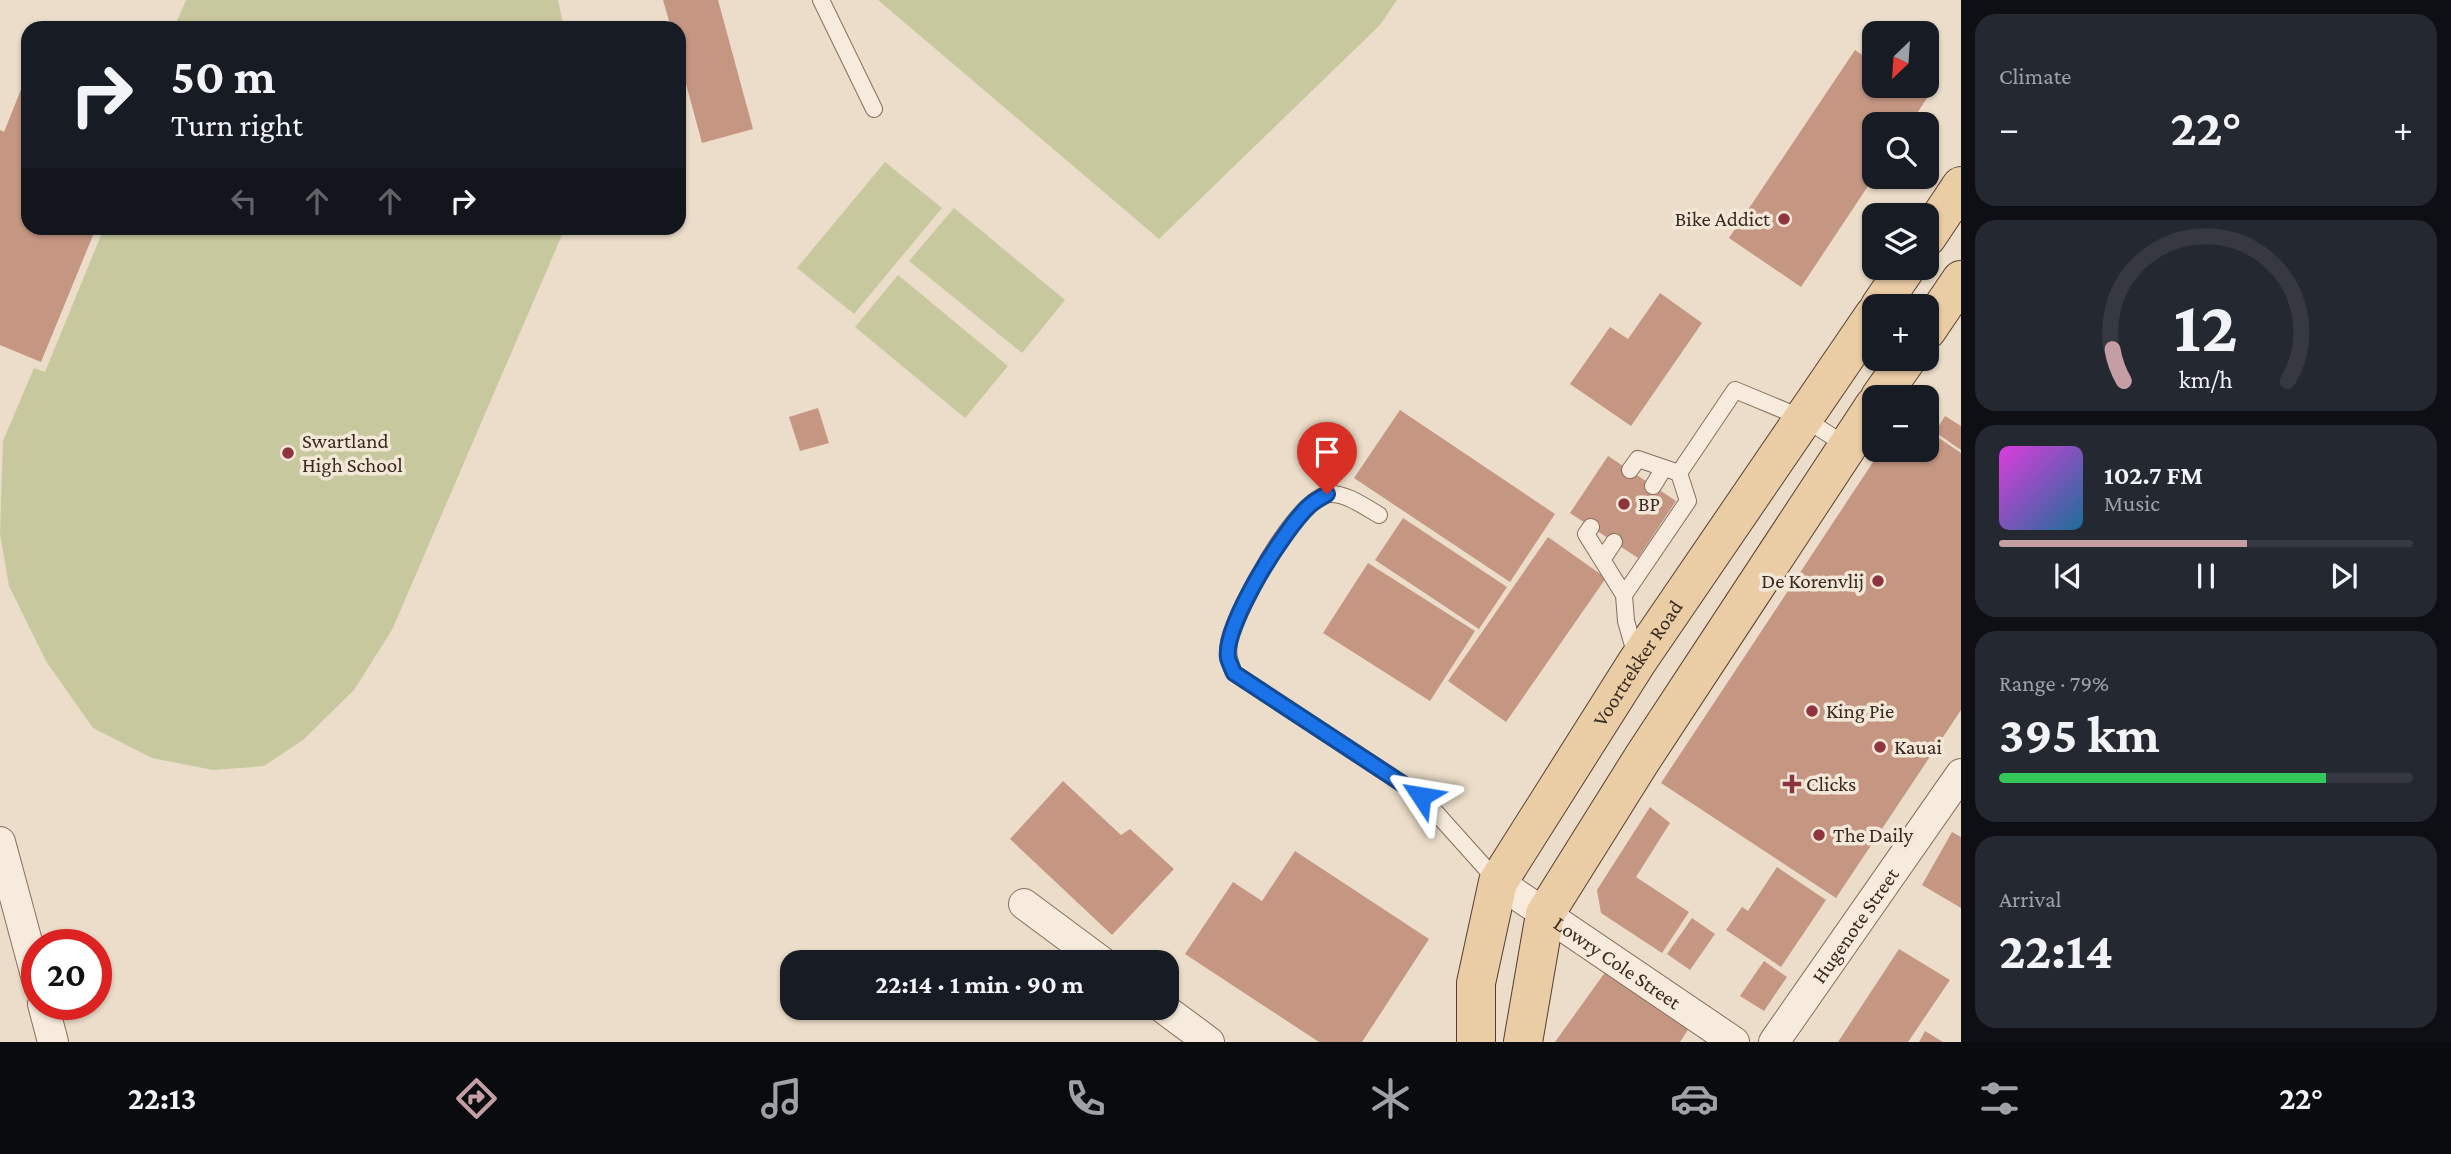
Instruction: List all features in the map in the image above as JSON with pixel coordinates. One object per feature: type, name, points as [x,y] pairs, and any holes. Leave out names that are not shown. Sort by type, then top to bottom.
[{"type":"main road","points":[[1939,219],[1961,186]]},
{"type":"main road","points":[[1939,312],[1961,280]]},
{"type":"main road","name":"Voortrekker Road","points":[[1476,1042],[1476,983],[1498,882],[1637,662],[1862,334]]},
{"type":"main road","points":[[1523,1042],[1545,914],[1642,759],[1862,424]]},
{"type":"street","name":"Hugenote Street","points":[[1774,1042],[1961,774]]},
{"type":"street","points":[[0,842],[23,929]]},
{"type":"street","name":"Lowry Cole Street","points":[[1498,882],[1734,1042]]},
{"type":"street","points":[[1024,904],[1086,950]]},
{"type":"street","points":[[47,1020],[53,1042]]},
{"type":"street","points":[[1179,1020],[1209,1042]]},
{"type":"lane","points":[[821,0],[874,109]]},
{"type":"lane","points":[[1653,486],[1672,471],[1735,390],[1805,419],[1847,446]]},
{"type":"lane","points":[[1624,595],[1688,501],[1672,471],[1638,459],[1630,470]]},
{"type":"lane","points":[[1379,515],[1341,495],[1327,494],[1311,503],[1296,520],[1239,612],[1228,658],[1234,673],[1421,796],[1498,882]]},
{"type":"lane","points":[[1591,527],[1586,534],[1624,595],[1626,621],[1637,662]]},
{"type":"lane","points":[[1602,560],[1614,542]]},
{"type":"green space","points":[[186,0],[558,0],[562,21],[177,21]]},
{"type":"green space","points":[[878,0],[1397,0],[1380,25],[1159,239]]},
{"type":"green space","points":[[885,162],[942,208],[854,314],[797,268]]},
{"type":"green space","points":[[954,208],[1065,300],[1022,353],[909,261]]},
{"type":"green space","points":[[101,235],[562,235],[392,630],[354,690],[303,740],[264,766],[213,770],[152,758],[93,728],[46,661],[9,586],[0,534],[3,441],[34,368],[45,372]]},
{"type":"green space","points":[[898,275],[1008,366],[965,418],[855,327]]},
{"type":"building","points":[[663,0],[718,0],[753,129],[702,143],[686,84],[686,21],[669,21]]},
{"type":"building","points":[[1855,50],[1862,55],[1862,98],[1927,98],[1918,112],[1862,112],[1862,189],[1866,189],[1801,287],[1729,238]]},
{"type":"building","points":[[21,90],[21,235],[93,235],[41,362],[0,345],[0,130],[4,132]]},
{"type":"building","points":[[1660,293],[1702,323],[1631,426],[1570,384],[1610,327],[1628,339]]},
{"type":"building","points":[[818,408],[829,443],[800,451],[789,417]]},
{"type":"building","points":[[1400,410],[1555,514],[1510,582],[1354,478]]},
{"type":"building","points":[[1945,416],[1961,426],[1961,450],[1939,435],[1939,426]]},
{"type":"building","name":"De Korenvlij","points":[[1939,438],[1961,453],[1961,710],[1836,898],[1661,783],[1873,462],[1939,462]]},
{"type":"building","points":[[1608,456],[1676,501],[1638,558],[1570,513]]},
{"type":"building","points":[[1403,518],[1507,587],[1479,629],[1375,560]]},
{"type":"building","points":[[1548,537],[1606,578],[1506,722],[1448,681]]},
{"type":"building","points":[[1368,563],[1475,631],[1430,701],[1323,633]]},
{"type":"building","points":[[1063,781],[1121,835],[1130,829],[1174,869],[1112,935],[1010,839]]},
{"type":"building","points":[[1650,807],[1670,823],[1636,877],[1689,912],[1662,953],[1601,913],[1597,890]]},
{"type":"building","points":[[1952,832],[1961,837],[1961,908],[1922,885]]},
{"type":"building","points":[[1295,851],[1429,939],[1362,1042],[1319,1042],[1185,954],[1233,882],[1262,901]]},
{"type":"building","points":[[1777,867],[1826,900],[1781,967],[1726,930],[1742,907],[1748,911]]},
{"type":"building","points":[[1692,918],[1715,934],[1690,970],[1667,954]]},
{"type":"building","points":[[1899,949],[1950,980],[1908,1042],[1838,1042]]},
{"type":"building","points":[[1764,961],[1787,977],[1764,1011],[1740,996]]},
{"type":"building","points":[[1606,971],[1693,1022],[1680,1042],[1555,1042]]},
{"type":"building","points":[[1925,1031],[1943,1042],[1919,1042]]},
{"type":"place","name":"Bike Addict","points":[[1784,219]]},
{"type":"place","name":"Swartland High School","points":[[288,453]]},
{"type":"place","name":"BP","points":[[1624,504]]},
{"type":"place","name":"De Korenvlij","points":[[1878,581]]},
{"type":"place","name":"King Pie","points":[[1812,711]]},
{"type":"place","name":"Kauai","points":[[1880,747]]},
{"type":"place","name":"Clicks","points":[[1792,784]]},
{"type":"place","name":"The Daily","points":[[1819,835]]},
{"type":"route","points":[[1327,494],[1311,503],[1296,520],[1270,559],[1239,612],[1228,658],[1234,673],[1421,796]]}]
